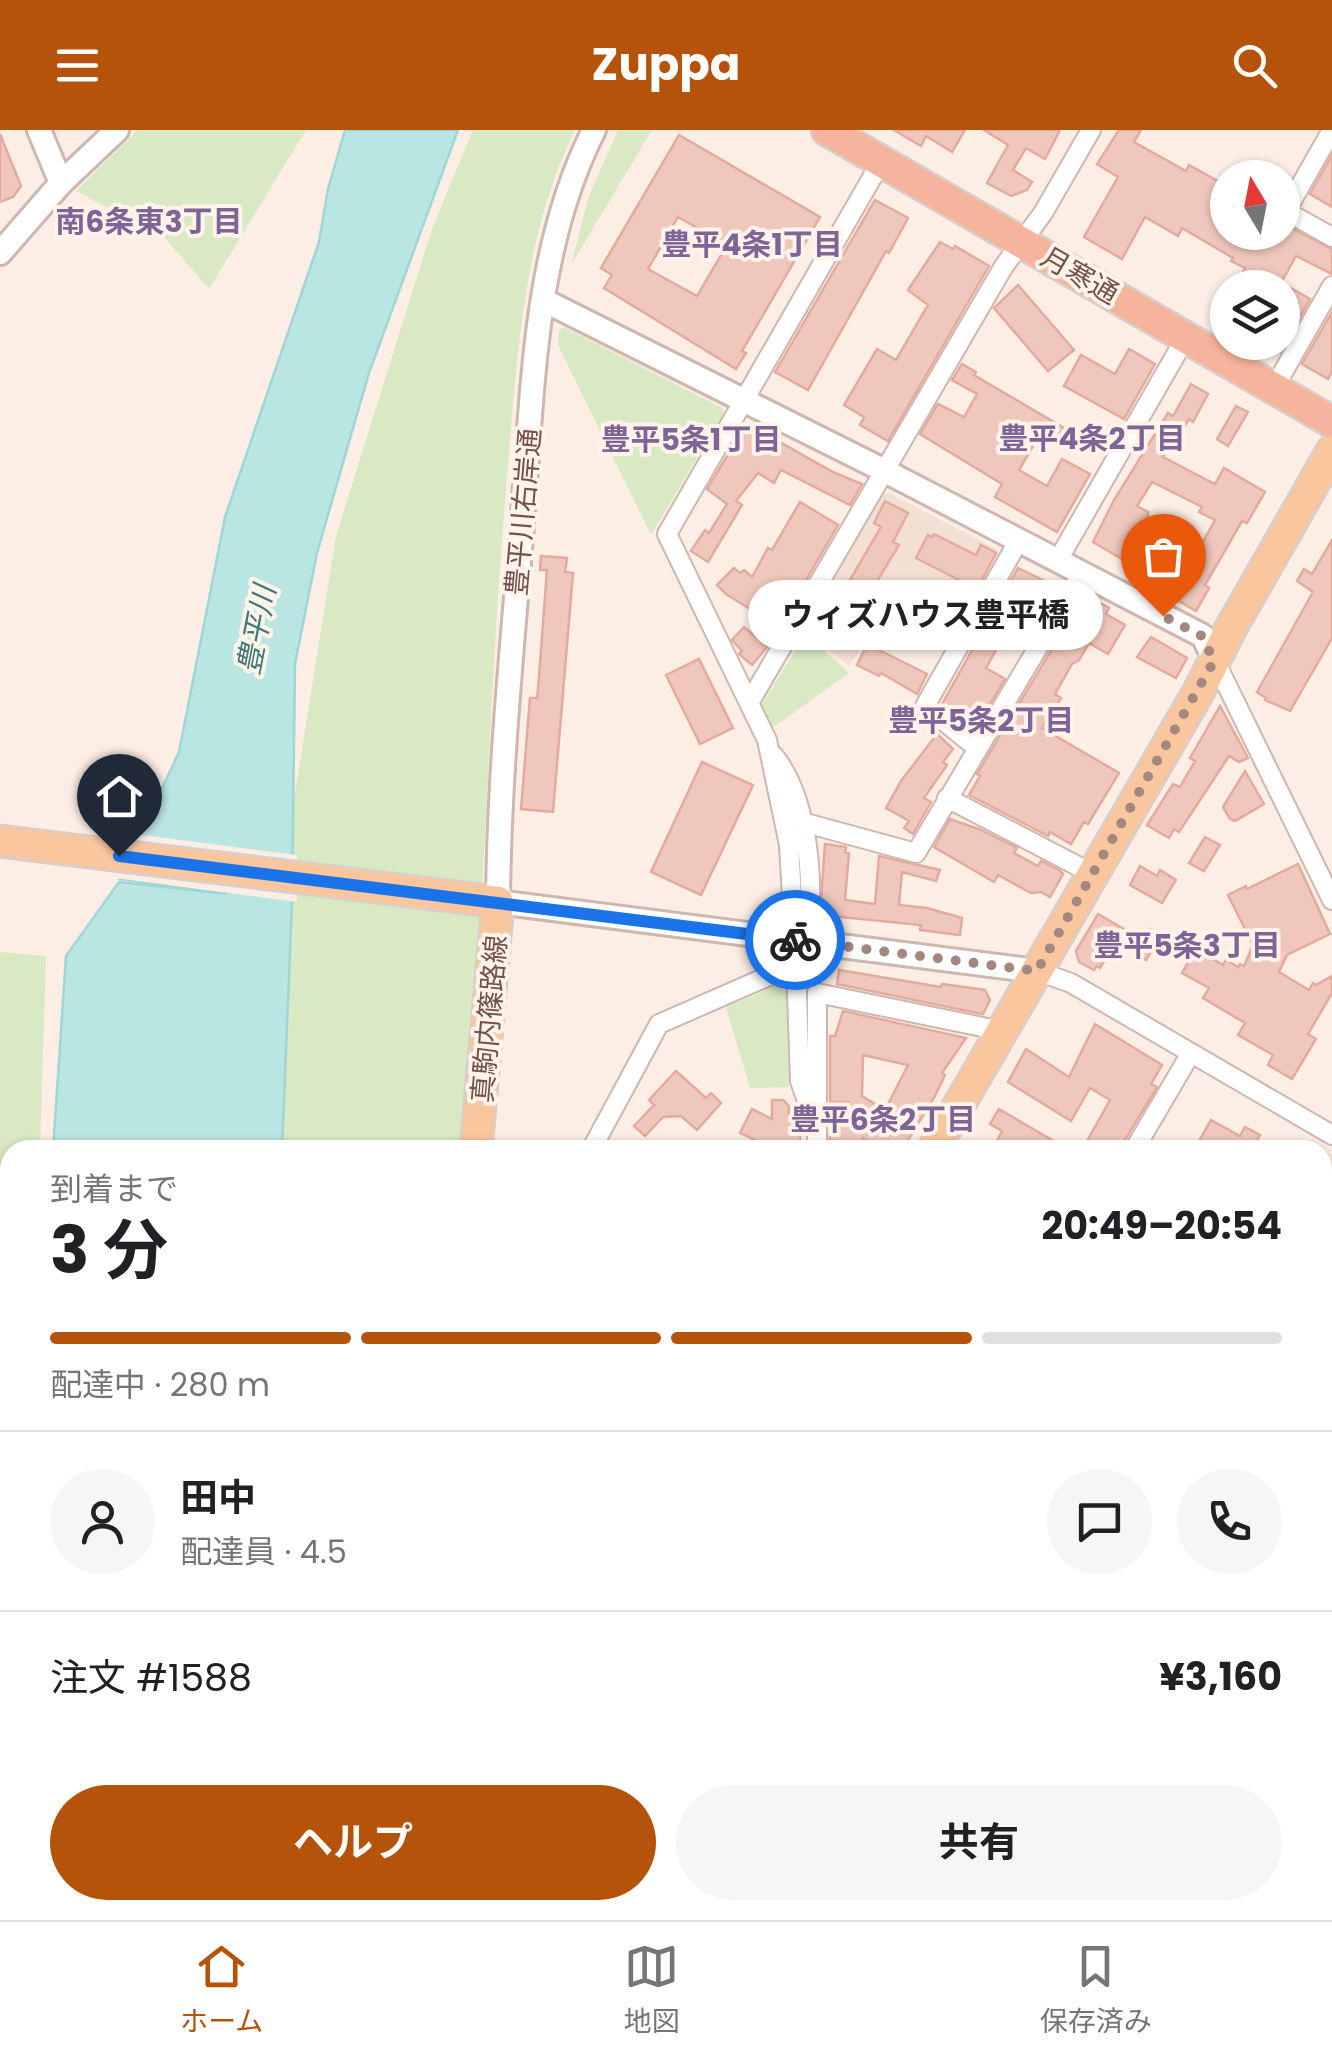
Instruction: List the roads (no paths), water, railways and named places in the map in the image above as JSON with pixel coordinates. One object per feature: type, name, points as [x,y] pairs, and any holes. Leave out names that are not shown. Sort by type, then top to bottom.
[{"type":"highway","name":"月寒通","points":[[827,130],[1332,422]]},
{"type":"main road","points":[[938,1140],[1332,451]]},
{"type":"main road","points":[[0,841],[503,903]]},
{"type":"main road","name":"真駒内篠路線","points":[[477,1140],[503,903]]},
{"type":"street","points":[[39,130],[61,183]]},
{"type":"street","points":[[0,254],[61,183],[116,130]]},
{"type":"street","name":"豊平川右岸通","points":[[503,903],[513,645],[543,300],[556,231],[576,169],[594,130]]},
{"type":"street","points":[[749,702],[1090,130]]},
{"type":"street","points":[[1300,183],[1332,130]]},
{"type":"street","points":[[810,900],[802,822],[788,778],[770,752],[668,534],[881,162]]},
{"type":"street","points":[[1300,219],[1332,237]]},
{"type":"street","points":[[1274,388],[1332,286]]},
{"type":"street","points":[[543,300],[885,471],[1202,636],[1332,900]]},
{"type":"street","points":[[1058,560],[1186,336]]},
{"type":"street","points":[[977,748],[925,706],[1019,540]]},
{"type":"street","points":[[802,822],[916,853],[1082,573]]},
{"type":"street","points":[[770,752],[788,846],[793,916]]},
{"type":"street","points":[[947,798],[1092,874]]},
{"type":"street","points":[[503,903],[1037,971],[1071,983],[1332,1135]]},
{"type":"street","points":[[596,1140],[658,1024],[796,964],[800,1081],[817,1130]]},
{"type":"street","points":[[817,1140],[817,992],[1002,1031]]},
{"type":"street","points":[[1140,1140],[1191,1052]]},
{"type":"water","name":"豊平川","points":[[345,130],[458,130],[369,373],[317,553],[295,664],[292,901],[282,1140],[54,1140],[66,956],[119,882],[227,894],[120,879],[179,752],[225,517],[319,242],[328,189]]},
{"type":"place","name":"ウィズハウス豊平橋","points":[[1163,616]]},
{"type":"district","name":"南6条東3丁目","points":[[149,222]]},
{"type":"district","name":"豊平4条1丁目","points":[[752,245]]},
{"type":"district","name":"豊平4条2丁目","points":[[1092,439]]},
{"type":"district","name":"豊平5条1丁目","points":[[691,440]]},
{"type":"district","name":"豊平5条2丁目","points":[[981,721]]},
{"type":"district","name":"豊平5条3丁目","points":[[1187,946]]},
{"type":"district","name":"豊平6条2丁目","points":[[883,1120]]}]
